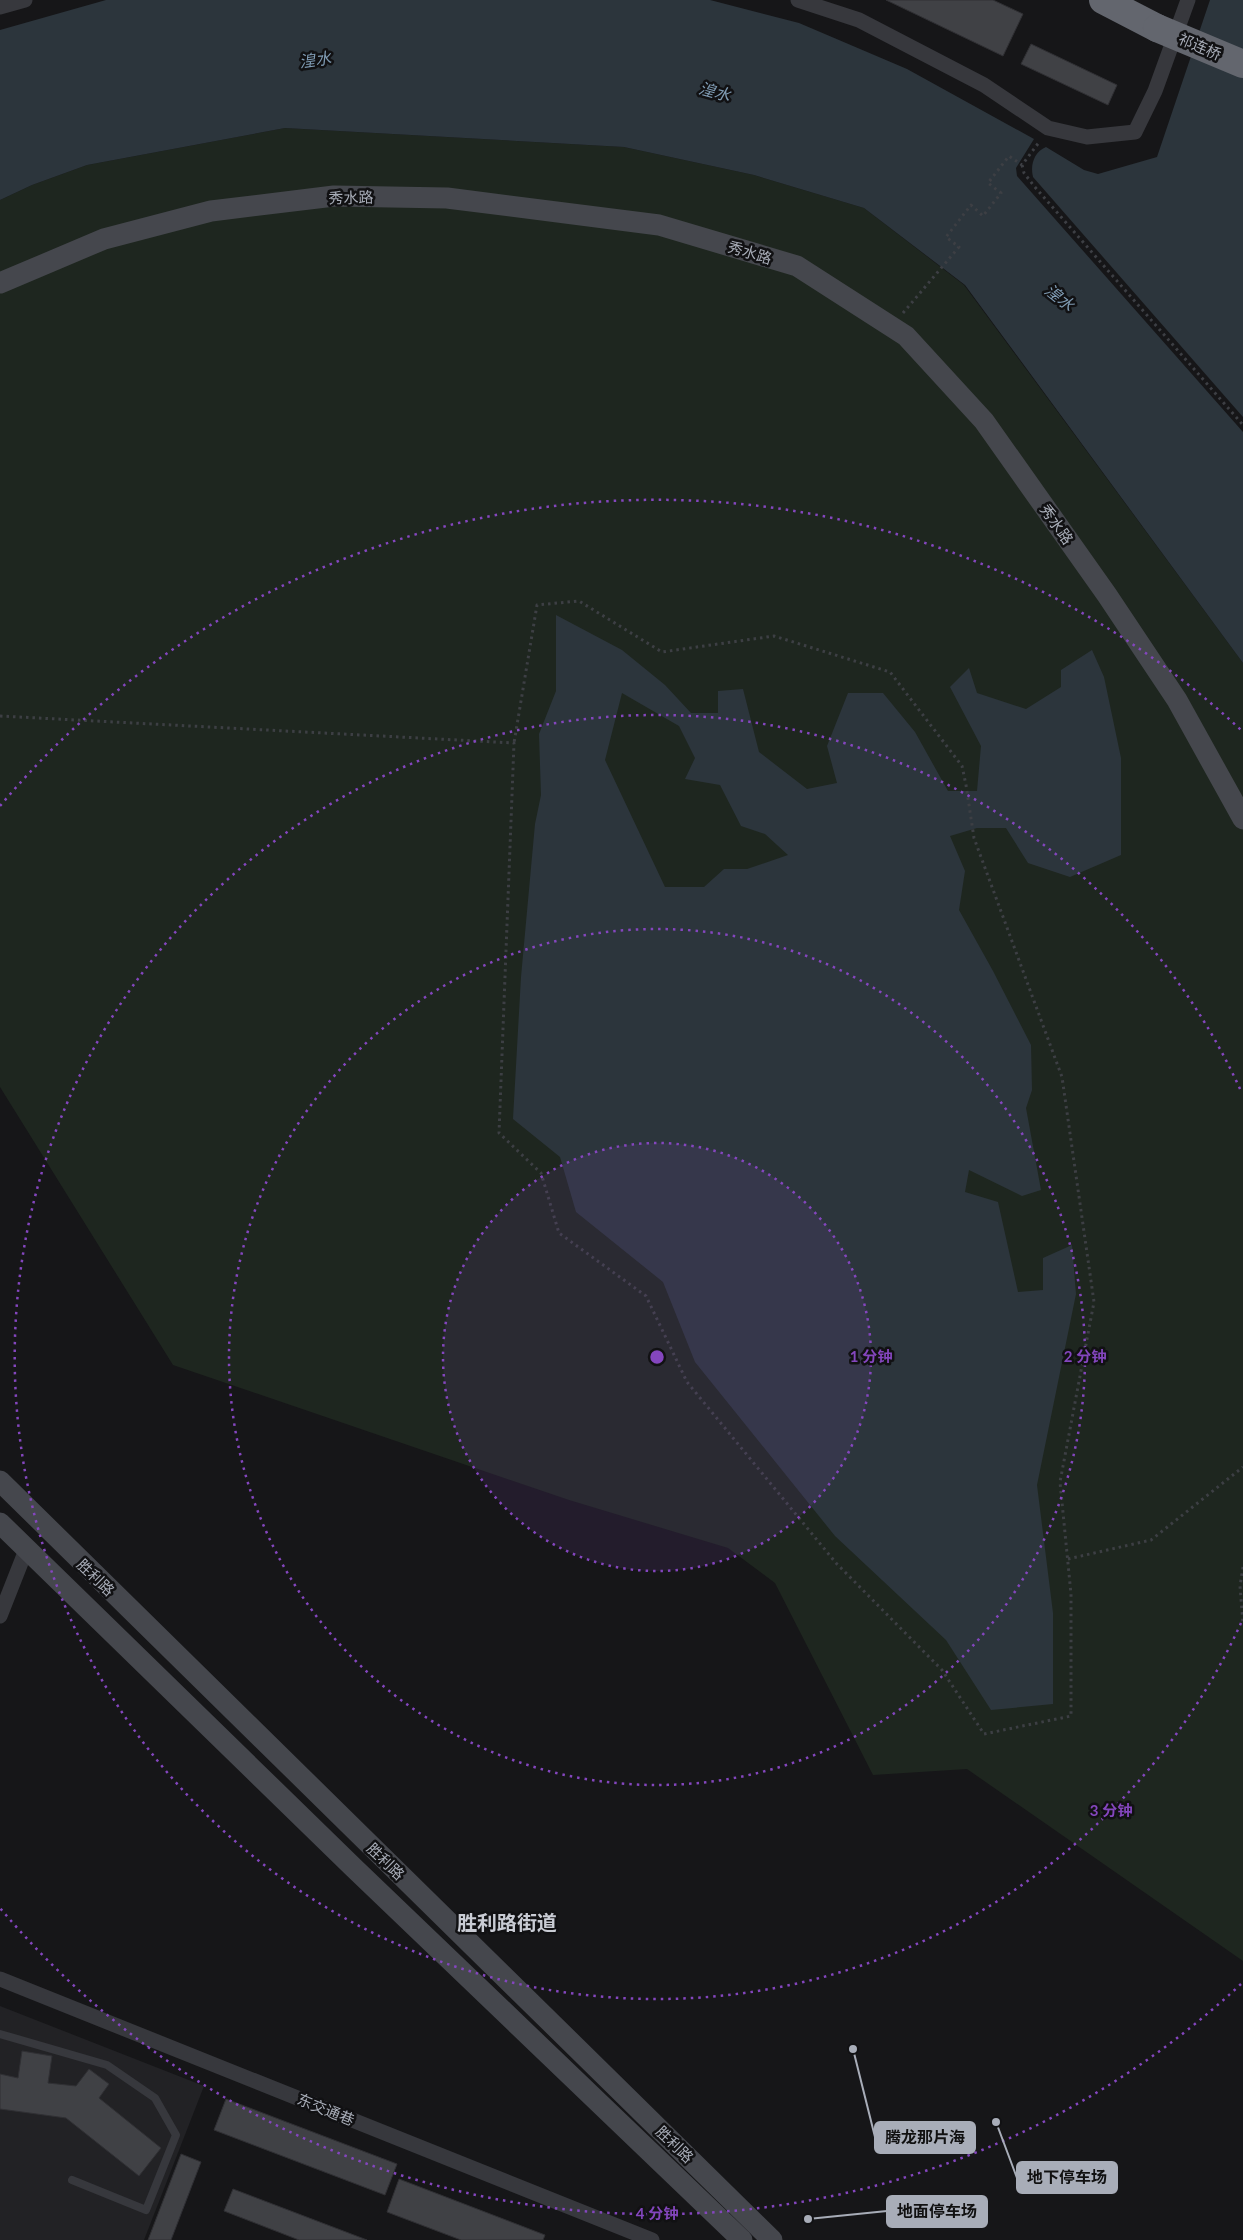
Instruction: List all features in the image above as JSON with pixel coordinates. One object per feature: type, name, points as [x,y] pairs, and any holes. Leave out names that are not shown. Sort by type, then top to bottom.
[{"type":"highway","name":"祁连桥","points":[[1103,0],[1157,28],[1243,64]]},
{"type":"main road","name":"秀水路","points":[[0,283],[104,239],[211,211],[334,196],[447,198],[659,225],[797,266],[906,336],[984,421],[1107,595],[1177,700],[1243,820]]},
{"type":"main road","name":"胜利路","points":[[0,1480],[772,2240]]},
{"type":"main road","name":"胜利路","points":[[0,1523],[742,2240]]},
{"type":"street","points":[[0,7],[25,0]]},
{"type":"street","points":[[798,0],[859,20],[984,84],[1048,128],[1087,137],[1135,132],[1155,91],[1188,0]]},
{"type":"street","points":[[0,1616],[26,1550]]},
{"type":"street","name":"东交通巷","points":[[0,1979],[652,2240]]},
{"type":"lane","points":[[0,2034],[107,2065],[155,2098],[176,2134],[146,2210],[72,2180]]},
{"type":"path","points":[[1022,165],[1040,140]]},
{"type":"path","points":[[891,327],[959,247],[946,237],[971,205],[983,216],[1001,193],[988,183],[1009,156],[1022,165],[1024,173],[1034,186],[1243,425]]},
{"type":"path","points":[[579,601],[662,652],[774,636],[890,672],[962,766],[974,838],[1062,1077],[1094,1302],[1060,1482],[1071,1594],[1071,1716],[984,1734],[942,1670],[836,1563],[686,1382],[646,1296],[559,1233],[541,1173],[499,1133],[514,743],[537,605],[579,601]]},
{"type":"path","points":[[0,716],[514,743]]},
{"type":"path","points":[[1068,1559],[1152,1540],[1243,1467]]},
{"type":"path","points":[[1243,1567],[1240,1586],[1243,1624]]},
{"type":"shaded area","points":[[285,128],[624,147],[754,175],[864,208],[964,285],[1243,663],[1243,1961],[967,1769],[873,1775],[775,1583],[728,1548],[569,1500],[173,1365],[0,1087],[0,200],[32,185],[87,165]]},
{"type":"shaded area","points":[[0,2006],[204,2086],[144,2240],[0,2240]]},
{"type":"water","name":"湟水","points":[[106,0],[710,0],[799,23],[907,69],[1034,139],[1016,168],[1017,176],[1243,432],[1243,663],[965,285],[864,208],[754,175],[624,147],[285,128],[87,165],[32,185],[0,200],[0,30]]},
{"type":"water","points":[[1210,0],[1243,0],[1243,417],[1033,177],[1032,172],[1034,159],[1038,152],[1046,147],[1084,170],[1098,174],[1157,157]]},
{"type":"water","points":[[556,615],[622,650],[665,685],[691,713],[718,713],[718,691],[743,689],[759,752],[807,789],[837,783],[827,746],[848,693],[883,693],[915,732],[948,791],[977,791],[981,746],[950,687],[969,668],[977,693],[1026,709],[1061,687],[1061,670],[1092,650],[1104,677],[1121,758],[1121,855],[1070,877],[1028,863],[1006,828],[977,828],[950,836],[965,871],[959,910],[1031,1045],[1032,1090],[1026,1108],[1041,1190],[1022,1196],[969,1170],[965,1192],[998,1202],[1018,1292],[1043,1290],[1043,1258],[1072,1245],[1076,1294],[1037,1485],[1053,1613],[1053,1704],[991,1710],[946,1640],[835,1536],[695,1362],[663,1282],[576,1212],[560,1157],[513,1119],[521,977],[535,824],[541,795],[539,734],[556,691]],"holes":[[[622,693],[679,726],[695,758],[685,779],[720,785],[741,826],[765,834],[788,855],[747,869],[724,869],[704,887],[665,887],[605,760]]]},
{"type":"building","points":[[886,0],[993,0],[1023,14],[1003,56]]},
{"type":"building","points":[[1031,44],[1117,85],[1108,105],[1021,64]]},
{"type":"building","points":[[22,2051],[52,2056],[48,2083],[76,2086],[89,2069],[109,2084],[99,2098],[161,2148],[139,2176],[66,2118],[0,2109],[0,2074],[18,2078]]},
{"type":"building","points":[[226,2099],[397,2164],[385,2195],[214,2130]]},
{"type":"building","points":[[181,2154],[201,2162],[171,2240],[148,2240]]},
{"type":"building","points":[[399,2179],[545,2235],[543,2240],[461,2240],[387,2212]]},
{"type":"building","points":[[233,2189],[367,2240],[299,2240],[224,2211]]},
{"type":"place","name":"腾龙那片海","points":[[853,2049]]},
{"type":"place","name":"地下停车场","points":[[996,2122]]},
{"type":"place","name":"地面停车场","points":[[808,2219]]},
{"type":"district","name":"胜利路街道","points":[[507,1922]]}]
